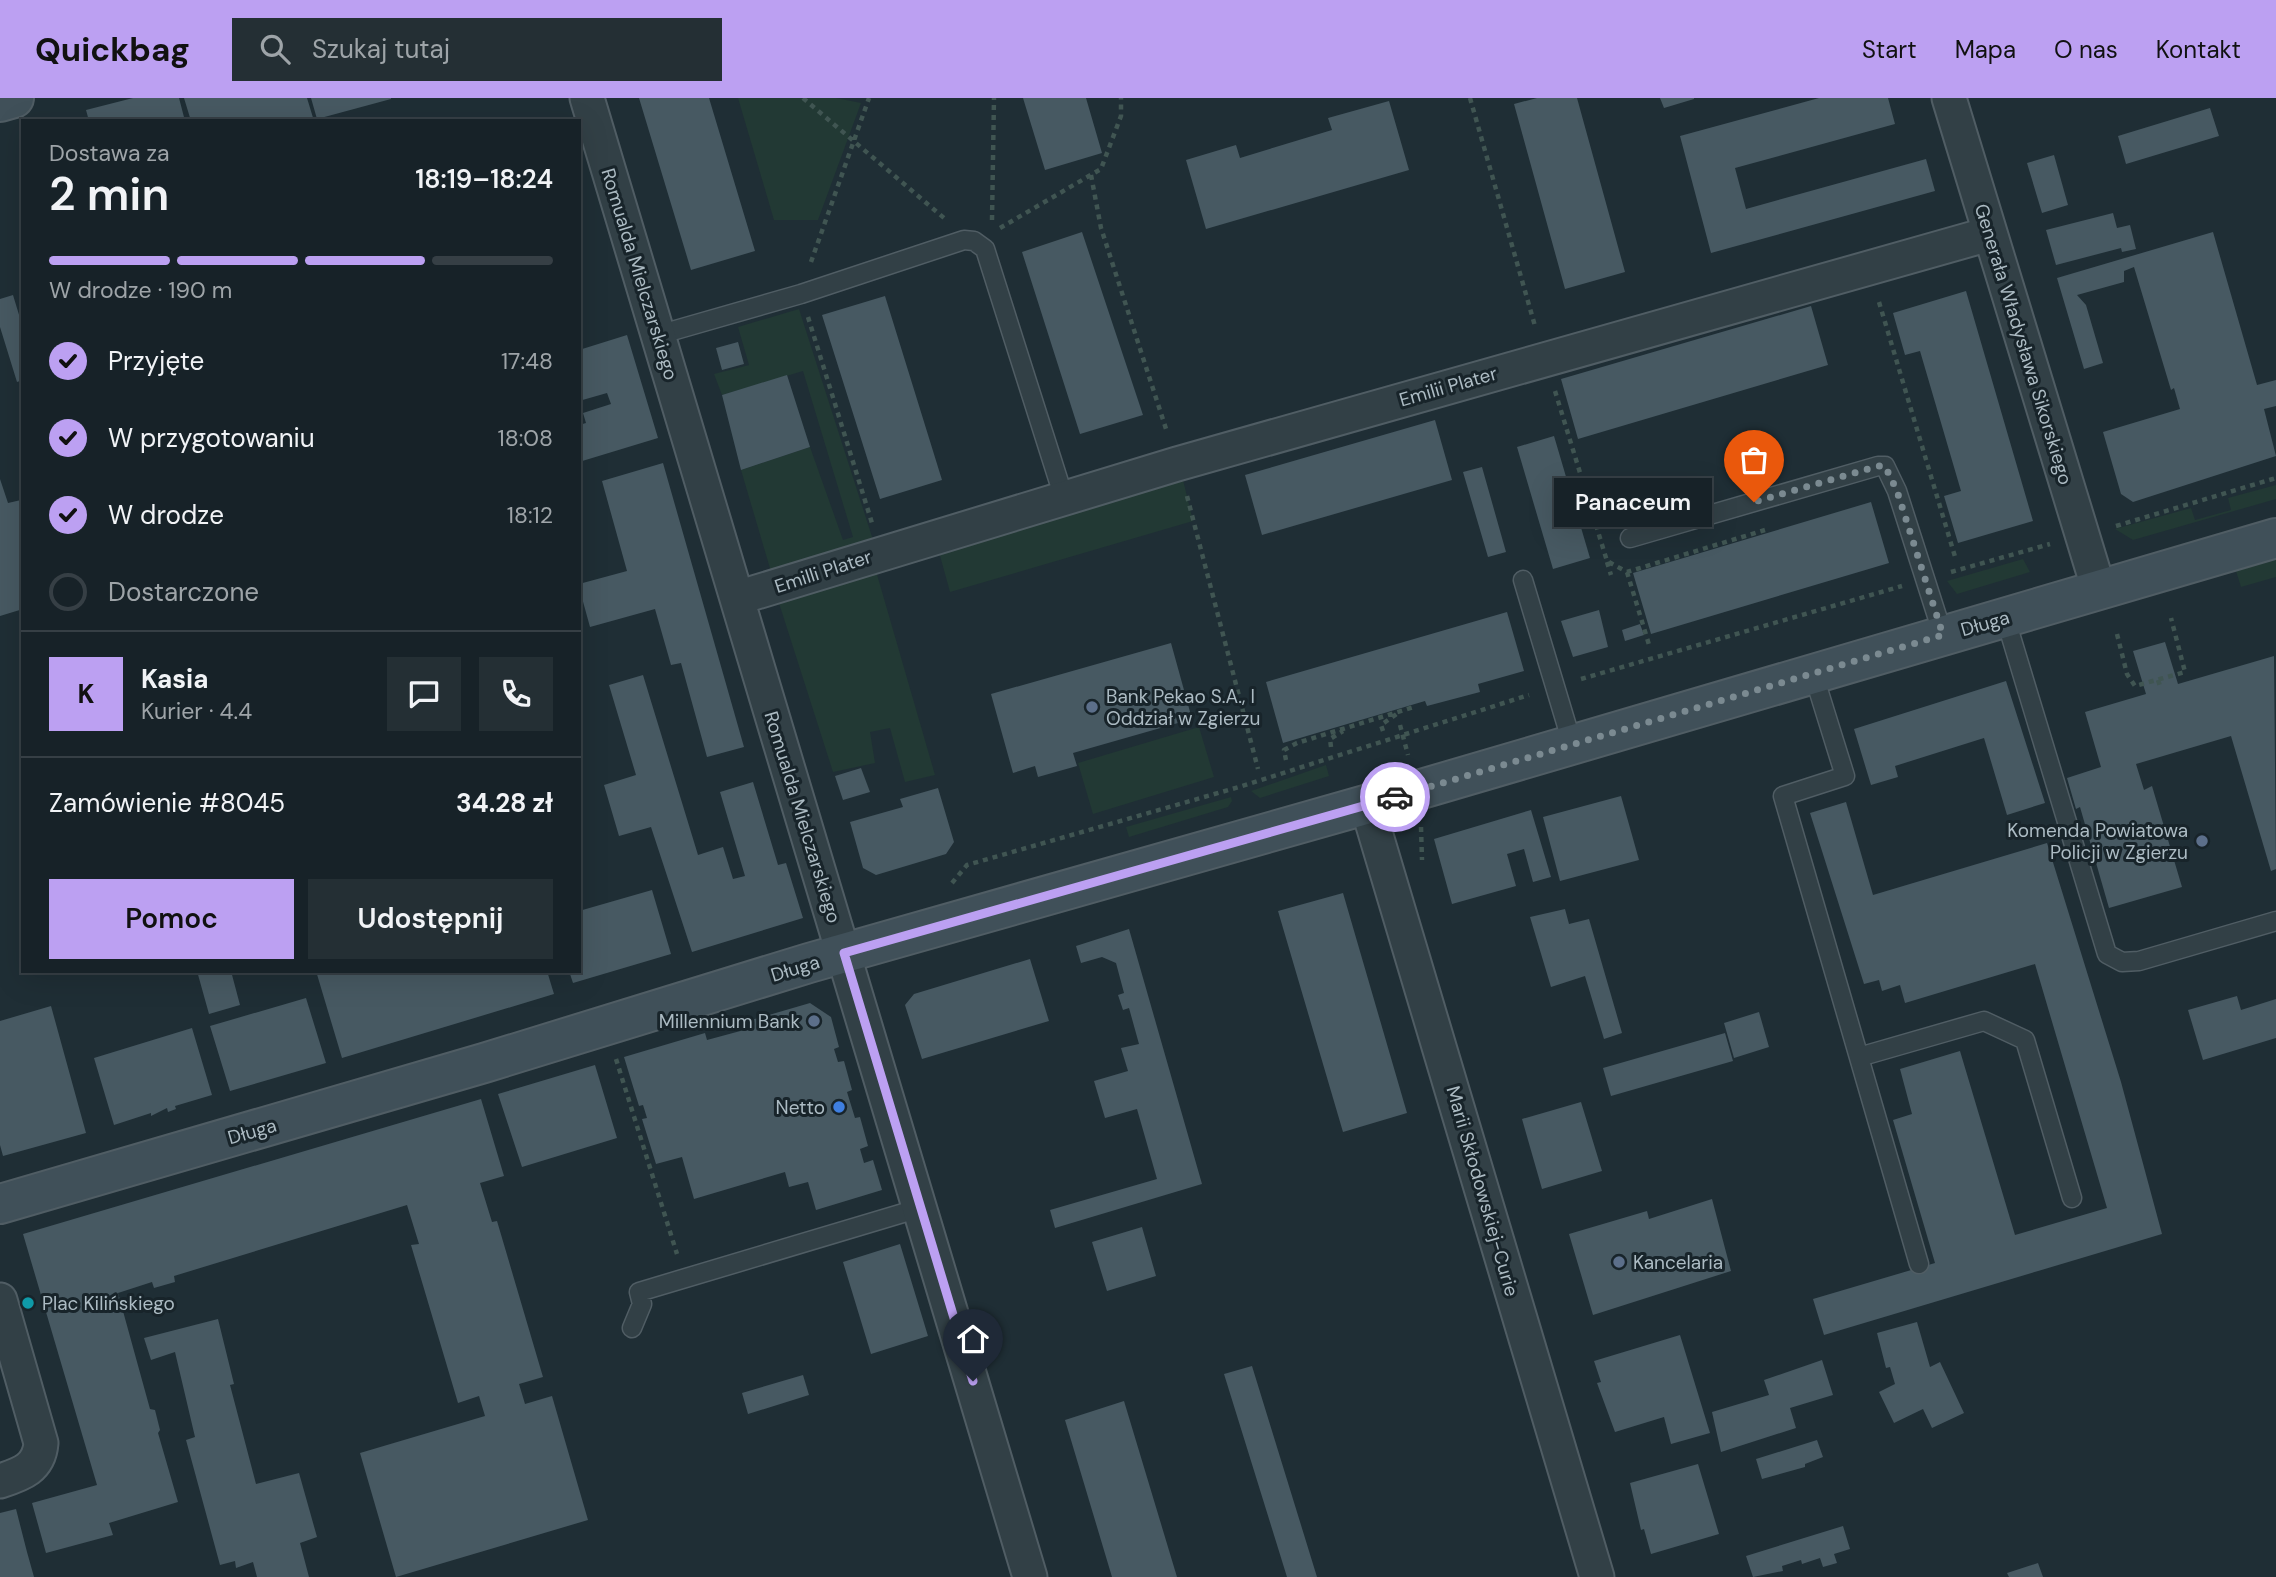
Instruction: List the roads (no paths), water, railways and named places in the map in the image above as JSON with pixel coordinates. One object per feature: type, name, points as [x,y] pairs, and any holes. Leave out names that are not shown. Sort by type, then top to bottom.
[{"type":"street","points":[[0,102],[14,98]]},
{"type":"street","name":"Romualda Mielczarskiego","points":[[587,98],[1030,1577]]},
{"type":"street","name":"Generała Władysława Sikorskiego","points":[[1949,98],[2099,590]]},
{"type":"street","name":"Emilii Plater","points":[[896,548],[1064,498],[1182,479],[1549,374],[1989,234]]},
{"type":"street","name":"Długa","points":[[0,1204],[484,1063],[844,953],[1367,804],[2276,538]]},
{"type":"street","name":"Emilli Plater","points":[[737,598],[896,548]]},
{"type":"street","name":"Marii Skłodowskiej-Curie","points":[[1367,804],[1597,1577]]},
{"type":"street","points":[[0,1300],[41,1443],[36,1464],[26,1472],[0,1481]]},
{"type":"lane","points":[[658,335],[801,294],[964,240],[982,244],[1064,498]]},
{"type":"lane","points":[[1630,538],[1885,466],[1890,472],[1943,635]]},
{"type":"lane","points":[[1523,580],[1573,743]]},
{"type":"lane","points":[[2005,617],[2107,954],[2122,962],[2139,961],[2276,921]]},
{"type":"lane","points":[[1813,673],[1844,776],[1783,796],[1919,1264]]},
{"type":"lane","points":[[1859,1058],[1984,1021],[2025,1040],[2072,1198]]},
{"type":"lane","points":[[632,1328],[642,1304],[639,1292],[920,1208]]},
{"type":"place","name":"Panaceum","points":[[1754,502]]},
{"type":"place","name":"Bank Pekao S.A., I Oddział w Zgierzu","points":[[1092,707]]},
{"type":"place","name":"Komenda Powiatowa Policji w Zgierzu","points":[[2202,841]]},
{"type":"place","name":"Millennium Bank","points":[[814,1021]]},
{"type":"place","name":"Netto","points":[[839,1107]]},
{"type":"place","name":"Kancelaria","points":[[1619,1262]]},
{"type":"place","name":"Plac Kilińskiego","points":[[28,1303]]}]
